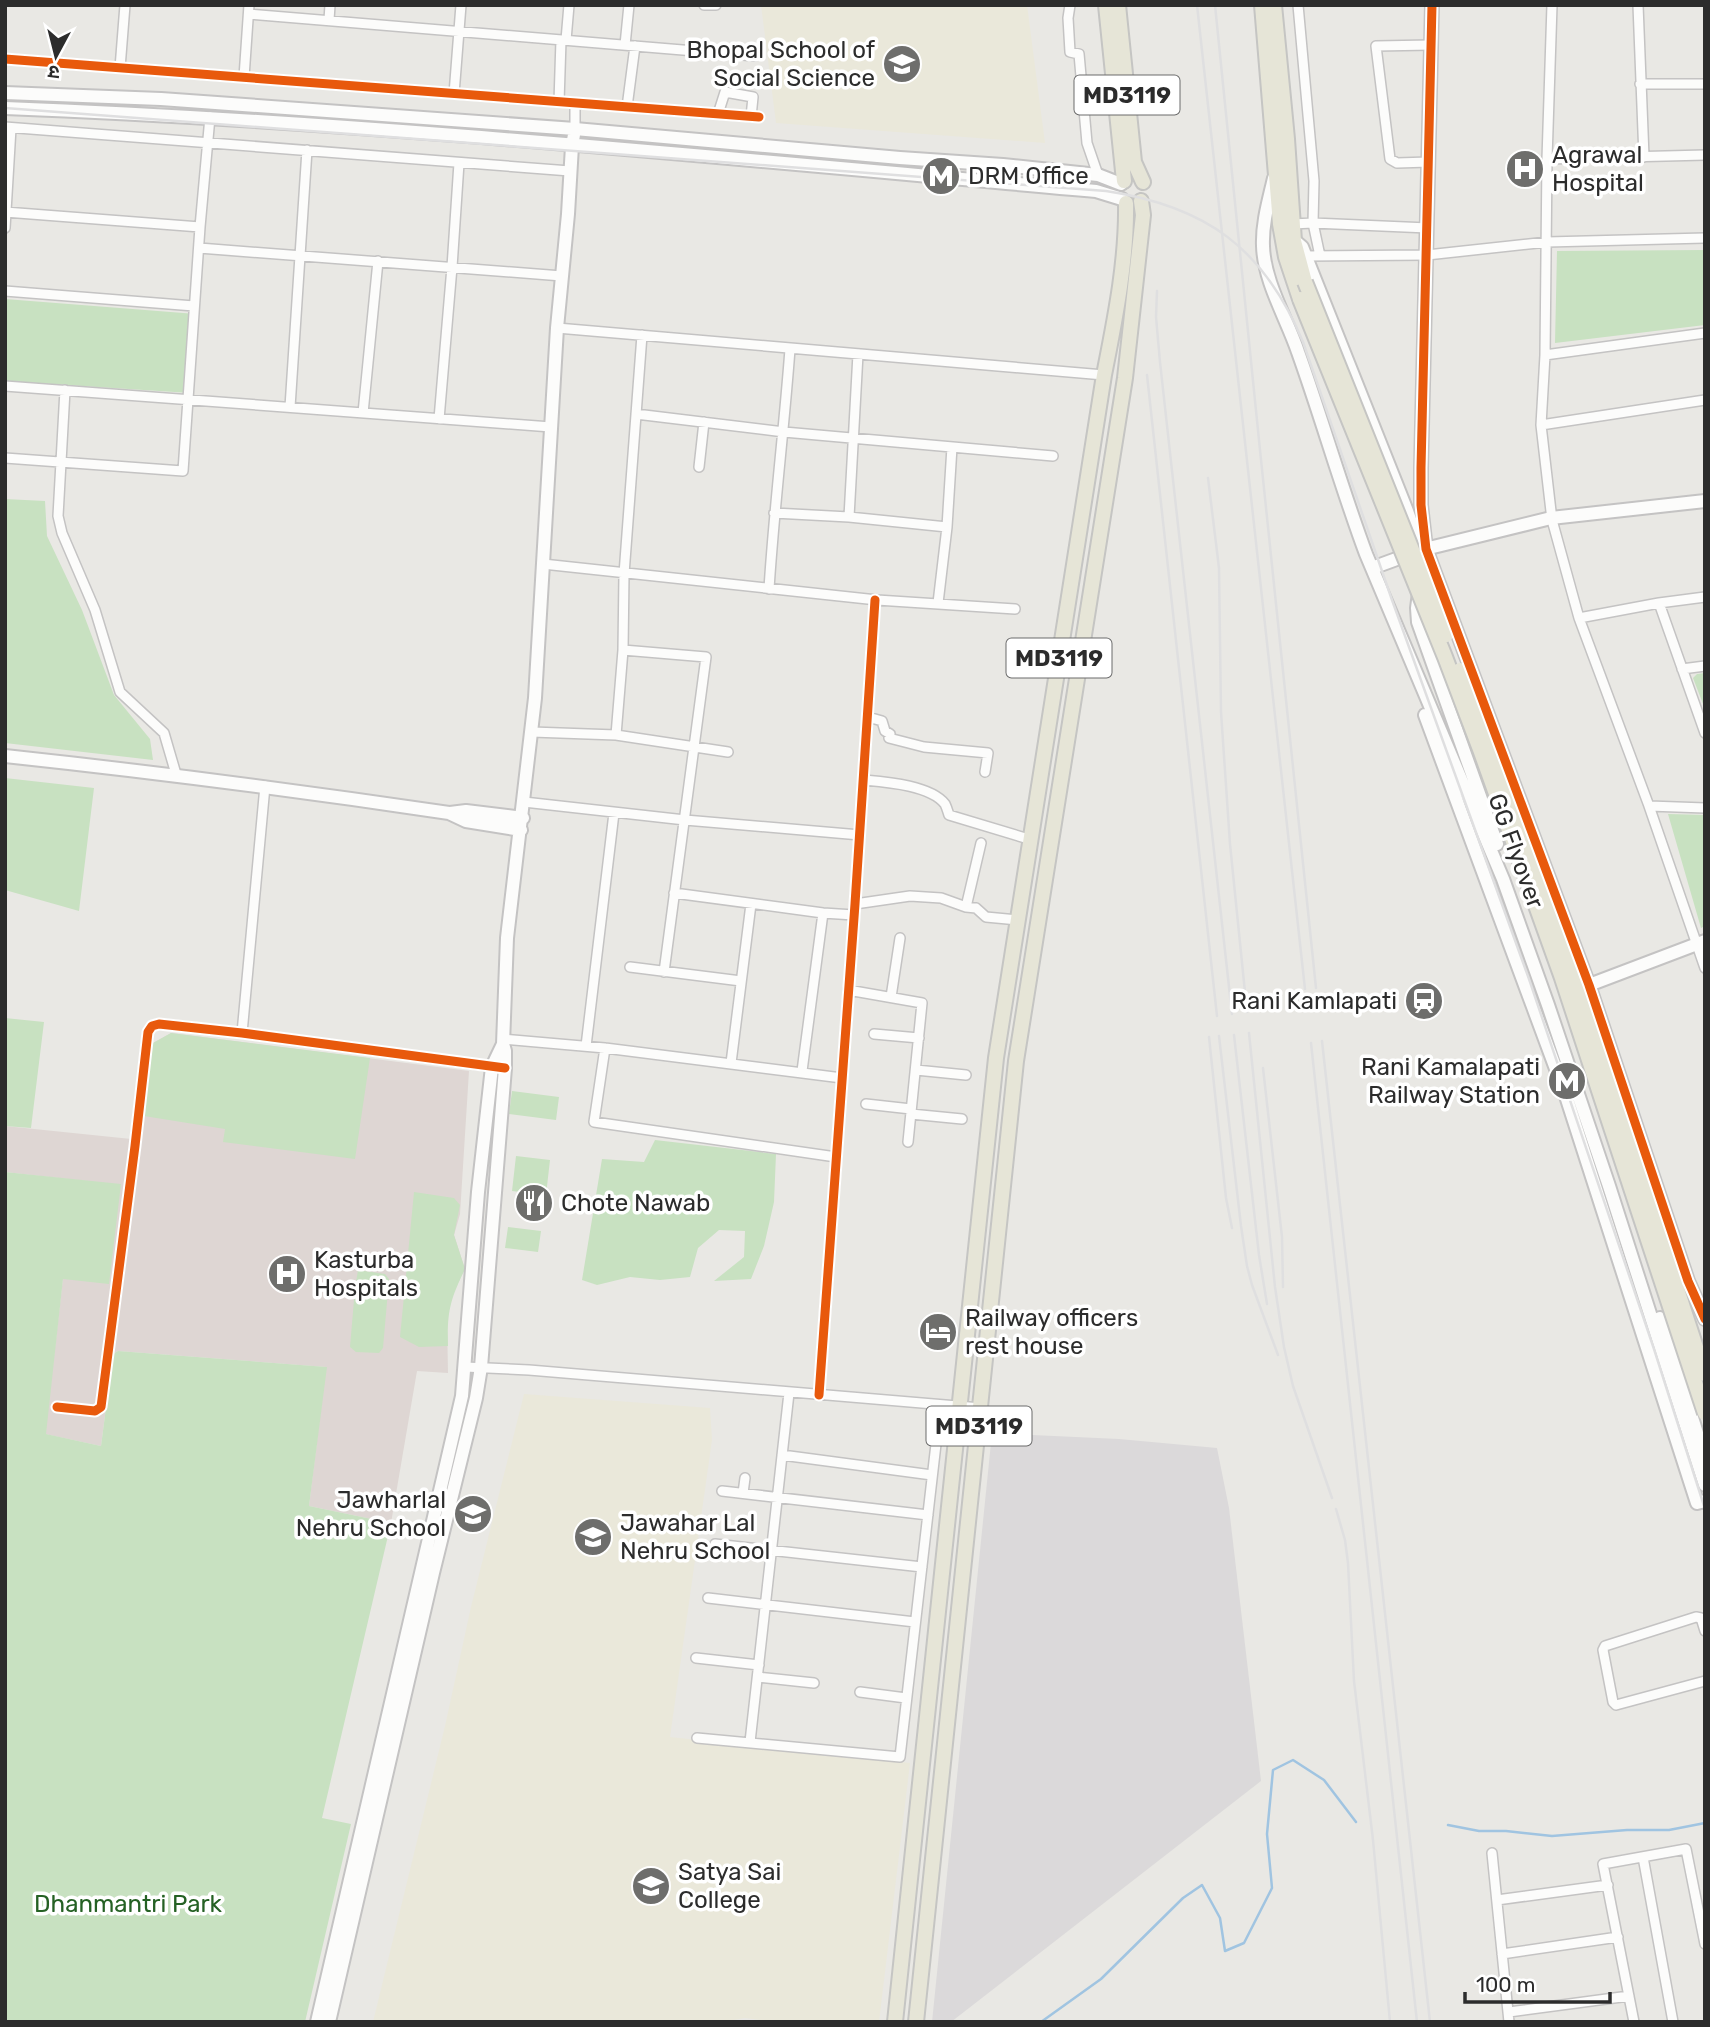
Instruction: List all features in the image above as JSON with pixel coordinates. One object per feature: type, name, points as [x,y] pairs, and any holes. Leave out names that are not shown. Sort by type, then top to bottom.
[{"type":"main road","name":"MD3119","points":[[895,2022],[996,1058],[1117,307],[1125,233],[1106,5]]},
{"type":"main road","name":"MD3119","points":[[1118,5],[1134,162],[1143,182]]},
{"type":"main road","name":"GG Flyover","points":[[1262,5],[1275,170],[1286,257],[1300,299],[1445,657],[1562,978],[1634,1193],[1698,1415]]},
{"type":"main road","name":"GG Flyover","points":[[1274,5],[1292,224],[1305,282],[1498,766],[1625,1125],[1705,1374]]},
{"type":"main road","points":[[1432,5],[1421,492],[1423,567],[1417,600],[1418,622],[1562,1026],[1654,1300],[1698,1415],[1705,1485]]},
{"type":"main road","points":[[5,93],[161,99],[575,129],[1003,165],[1098,175],[1123,192],[1134,204],[1141,201],[1146,194],[1143,182],[1136,178],[1123,192],[1096,191],[210,117],[5,108]]},
{"type":"main road","points":[[317,2022],[341,1942],[462,1396],[477,1202],[503,1042],[508,938],[536,698],[557,328],[575,129]]},
{"type":"main road","points":[[1275,170],[1263,248],[1272,285],[1298,350],[1372,568],[1503,879],[1702,1457]]},
{"type":"main road","name":"MD3119","points":[[916,2022],[1016,1061],[1125,378],[1143,215],[1141,201]]},
{"type":"main road","points":[[1294,241],[1302,247],[1306,256],[1423,549],[1589,985],[1688,1281],[1705,1319]]},
{"type":"main road","points":[[1372,568],[1423,549],[1551,518],[1705,500]]},
{"type":"main road","points":[[1372,568],[1373,587],[1428,721],[1566,1096],[1697,1503],[1705,1501]]},
{"type":"main road","points":[[1070,593],[1090,597]]},
{"type":"main road","points":[[5,756],[176,774],[449,813],[466,811],[522,824]]},
{"type":"main road","points":[[1589,985],[1700,943]]},
{"type":"main road","points":[[374,1799],[476,1398],[481,1367],[493,1204],[498,1067]]},
{"type":"main road","points":[[477,1202],[493,1204]]},
{"type":"main road","points":[[1654,1300],[1688,1281]]},
{"type":"main road","points":[[1698,1415],[1705,1421]]},
{"type":"main road","points":[[329,2022],[341,1942]]},
{"type":"street","points":[[120,68],[125,5]]},
{"type":"street","points":[[272,16],[273,5]]},
{"type":"street","points":[[329,20],[330,5]]},
{"type":"street","points":[[454,94],[461,5]]},
{"type":"street","points":[[559,102],[569,5]]},
{"type":"street","points":[[628,107],[629,5]]},
{"type":"street","points":[[704,5],[716,5]]},
{"type":"street","points":[[1070,5],[1070,52],[1079,54],[1087,143],[1098,175]]},
{"type":"street","points":[[1298,5],[1314,181],[1313,223],[1320,256]]},
{"type":"street","points":[[1552,5],[1545,355],[1541,425],[1551,518],[1579,618],[1700,943],[1705,968]]},
{"type":"street","points":[[1638,5],[1644,157]]},
{"type":"street","points":[[244,77],[249,10],[272,16],[755,56]]},
{"type":"street","points":[[1429,162],[1397,163],[1390,159],[1376,46],[1431,45]]},
{"type":"street","points":[[5,59],[755,117],[753,97],[725,92],[719,114]]},
{"type":"street","points":[[1640,84],[1705,84]]},
{"type":"street","points":[[575,103],[575,129]]},
{"type":"street","points":[[5,458],[183,471],[210,117]]},
{"type":"street","points":[[5,228],[8,128],[570,171]]},
{"type":"street","points":[[290,407],[307,150]]},
{"type":"street","points":[[1547,159],[1705,155]]},
{"type":"street","points":[[439,419],[453,267],[459,163]]},
{"type":"street","points":[[6,212],[200,226]]},
{"type":"street","points":[[1292,224],[1428,228]]},
{"type":"street","points":[[1306,256],[1427,255],[1547,242],[1705,238]]},
{"type":"street","points":[[199,248],[562,276]]},
{"type":"street","points":[[363,413],[378,261]]},
{"type":"street","points":[[5,291],[194,306]]},
{"type":"street","points":[[557,328],[1104,375]]},
{"type":"street","points":[[1545,355],[1705,333]]},
{"type":"street","points":[[616,735],[623,650],[624,574],[642,335]]},
{"type":"street","points":[[762,589],[774,513],[790,349]]},
{"type":"street","points":[[849,517],[858,354]]},
{"type":"street","points":[[5,386],[551,427]]},
{"type":"street","points":[[65,390],[58,516],[62,533],[95,610],[120,692],[164,733],[176,774]]},
{"type":"street","points":[[1541,425],[1705,400]]},
{"type":"street","points":[[636,414],[783,432],[1053,456]]},
{"type":"street","points":[[699,467],[704,422]]},
{"type":"street","points":[[938,603],[947,527],[952,447]]},
{"type":"street","points":[[774,513],[947,527]]},
{"type":"street","points":[[543,564],[875,600],[1015,609]]},
{"type":"street","points":[[1579,618],[1705,597]]},
{"type":"street","points":[[819,1395],[875,600]]},
{"type":"street","points":[[1659,603],[1705,733]]},
{"type":"street","points":[[623,650],[706,657],[664,972]]},
{"type":"street","points":[[1682,668],[1705,666]]},
{"type":"street","points":[[868,717],[881,721],[885,731],[890,734],[889,738],[924,747],[988,753],[985,772]]},
{"type":"street","points":[[532,732],[616,735],[728,752]]},
{"type":"street","points":[[863,780],[897,783],[929,793],[945,804],[949,815],[1031,839]]},
{"type":"street","points":[[242,1033],[265,786]]},
{"type":"street","points":[[524,802],[685,820],[860,835]]},
{"type":"street","points":[[1649,806],[1705,808]]},
{"type":"street","points":[[586,1046],[614,813]]},
{"type":"street","points":[[966,906],[981,843]]},
{"type":"street","points":[[674,893],[823,913],[855,909],[911,895],[941,898],[976,908],[986,918],[1018,920]]},
{"type":"street","points":[[732,1063],[751,904]]},
{"type":"street","points":[[802,1072],[823,913]]},
{"type":"street","points":[[891,998],[900,938]]},
{"type":"street","points":[[630,967],[741,981]]},
{"type":"street","points":[[848,990],[922,1003],[908,1142]]},
{"type":"street","points":[[57,1408],[95,1411],[101,1406],[148,1031],[152,1026],[159,1024],[242,1033],[498,1067]]},
{"type":"street","points":[[874,1034],[919,1038]]},
{"type":"street","points":[[503,1042],[605,1048],[842,1078]]},
{"type":"street","points":[[605,1048],[594,1122],[836,1157]]},
{"type":"street","points":[[916,1070],[966,1075]]},
{"type":"street","points":[[866,1104],[962,1119]]},
{"type":"street","points":[[465,1367],[981,1408]]},
{"type":"street","points":[[750,1742],[789,1393]]},
{"type":"street","points":[[697,1738],[900,1757],[936,1444]]},
{"type":"street","points":[[782,1455],[932,1475]]},
{"type":"street","points":[[743,1493],[745,1478]]},
{"type":"street","points":[[722,1491],[928,1515]]},
{"type":"street","points":[[715,1544],[922,1567]]},
{"type":"street","points":[[708,1598],[915,1622]]},
{"type":"street","points":[[1705,1631],[1700,1618],[1696,1617],[1605,1646],[1603,1650],[1613,1702],[1616,1705],[1705,1681]]},
{"type":"street","points":[[696,1658],[759,1665]]},
{"type":"street","points":[[758,1677],[814,1683]]},
{"type":"street","points":[[860,1692],[906,1698]]},
{"type":"street","points":[[1634,2022],[1604,1864],[1686,1849],[1705,1944]]},
{"type":"street","points":[[1492,1853],[1509,2017],[1629,1996]]},
{"type":"street","points":[[1643,1857],[1673,2022]]},
{"type":"street","points":[[1497,1900],[1608,1885]]},
{"type":"street","points":[[1502,1954],[1618,1937]]},
{"type":"shaded area","name":"Bhopal School of Social Science","points":[[761,5],[1027,5],[1045,143],[776,123]]},
{"type":"shaded area","name":"Kasturba Hospitals","points":[[171,1033],[469,1071],[460,1214],[454,1235],[465,1269],[452,1295],[447,1320],[448,1373],[417,1371],[391,1523],[309,1506],[326,1367],[118,1351],[113,1354],[101,1446],[45,1434],[63,1278],[121,1185],[5,1172],[5,1126],[141,1140],[153,1043]]},
{"type":"shaded area","name":"Satya Sai College","points":[[524,1394],[710,1408],[712,1440],[670,1737],[910,1763],[879,2022],[777,2022],[745,2018],[722,2022],[373,2022]]},
{"type":"shaded area","points":[[992,1433],[1119,1439],[1217,1448],[1229,1508],[1261,1781],[951,2022],[932,2022]]},
{"type":"green space","points":[[1705,250],[1705,325],[1555,343],[1557,251]]},
{"type":"green space","points":[[5,299],[196,314],[190,393],[5,381]]},
{"type":"green space","points":[[5,499],[45,501],[47,536],[82,610],[114,695],[150,739],[153,760],[5,743]]},
{"type":"green space","points":[[1705,673],[1705,709],[1693,678],[1697,674]]},
{"type":"green space","points":[[5,778],[94,788],[79,911],[5,890]]},
{"type":"green space","points":[[1668,814],[1705,815],[1705,926],[1701,928]]},
{"type":"green space","points":[[5,1018],[44,1022],[31,1128],[5,1126]]},
{"type":"green space","points":[[171,1033],[370,1058],[355,1159],[223,1142],[225,1129],[144,1116],[153,1043]]},
{"type":"green space","points":[[512,1091],[559,1097],[556,1120],[509,1114]]},
{"type":"green space","points":[[655,1140],[776,1154],[774,1202],[764,1246],[751,1279],[714,1281],[744,1257],[745,1231],[719,1230],[698,1248],[690,1277],[660,1280],[630,1277],[597,1285],[582,1280],[602,1159],[644,1162]]},
{"type":"green space","points":[[516,1156],[550,1160],[546,1195],[512,1191]]},
{"type":"green space","name":"Dhanmantri Park","points":[[5,1172],[121,1184],[109,1284],[63,1279],[46,1434],[101,1446],[113,1354],[118,1351],[327,1367],[309,1506],[391,1523],[322,1818],[351,1824],[305,2022],[5,2022]]},
{"type":"green space","points":[[414,1192],[454,1198],[460,1205],[454,1235],[465,1269],[450,1306],[448,1346],[419,1347],[400,1337]]},
{"type":"green space","points":[[508,1227],[541,1231],[538,1252],[505,1248]]},
{"type":"green space","points":[[358,1270],[385,1274],[389,1279],[383,1348],[379,1353],[356,1352],[350,1347]]},
{"type":"waterway","points":[[1041,2022],[1101,1979],[1183,1898],[1202,1885],[1220,1918],[1225,1951],[1244,1943],[1272,1888],[1267,1834],[1273,1770],[1293,1760],[1324,1780],[1356,1822]]},
{"type":"waterway","points":[[1448,1825],[1479,1831],[1552,1836],[1627,1830],[1669,1830],[1705,1823]]},
{"type":"railway","points":[[1197,5],[1305,989]]},
{"type":"railway","points":[[1215,5],[1316,988]]},
{"type":"railway","points":[[5,108],[1106,191],[1173,208],[1202,221],[1227,237],[1250,257],[1270,281],[1303,342],[1392,600],[1529,979],[1705,1509]]},
{"type":"railway","points":[[1157,291],[1160,362],[1232,1014]]},
{"type":"railway","points":[[1147,375],[1217,1016]]},
{"type":"railway","points":[[1208,478],[1219,568],[1221,712],[1230,844],[1247,1012]]},
{"type":"railway","points":[[1249,1033],[1275,1287],[1284,1347],[1293,1386],[1332,1498]]},
{"type":"railway","points":[[1234,1035],[1267,1304]]},
{"type":"railway","points":[[1219,1036],[1247,1266],[1278,1355]]},
{"type":"railway","points":[[1209,1037],[1226,1198],[1232,1228]]},
{"type":"railway","points":[[1322,1041],[1430,2022]]},
{"type":"railway","points":[[1311,1043],[1417,2022]]},
{"type":"railway","points":[[1263,1068],[1282,1237],[1283,1287]]},
{"type":"railway","points":[[1336,1509],[1348,1563],[1354,1681],[1373,1840],[1390,2022]]},
{"type":"cycle path","points":[[1432,5],[1421,468],[1421,505],[1426,549],[1589,985],[1688,1281],[1705,1319]]},
{"type":"cycle path","points":[[5,59],[759,117]]},
{"type":"cycle path","points":[[819,1395],[875,600]]},
{"type":"cycle path","points":[[57,1407],[95,1411],[101,1407],[148,1032],[152,1026],[159,1024],[242,1033],[505,1068]]},
{"type":"place","name":"Bhopal School of Social Science","points":[[902,64]]},
{"type":"place","name":"Agrawal Hospital","points":[[1525,169]]},
{"type":"place","name":"DRM Office","points":[[941,176]]},
{"type":"place","name":"Rani Kamlapati","points":[[1424,1001]]},
{"type":"place","name":"Rani Kamalapati Railway Station","points":[[1567,1081]]},
{"type":"place","name":"Chote Nawab","points":[[534,1203]]},
{"type":"place","name":"Kasturba Hospitals","points":[[287,1274]]},
{"type":"place","name":"Railway officers rest house","points":[[938,1332]]},
{"type":"place","name":"Jawharlal Nehru School","points":[[473,1514]]},
{"type":"place","name":"Jawahar Lal Nehru School","points":[[593,1537]]},
{"type":"place","name":"Satya Sai College","points":[[651,1886]]}]
